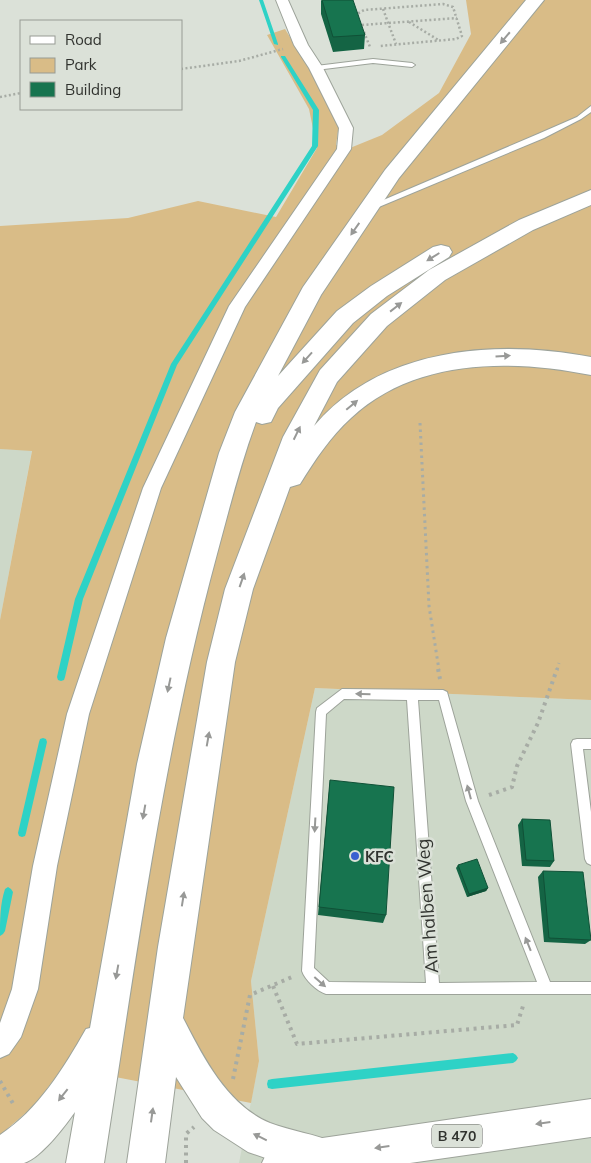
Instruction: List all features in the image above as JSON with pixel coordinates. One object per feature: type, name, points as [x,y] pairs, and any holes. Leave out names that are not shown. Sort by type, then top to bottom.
[{"type":"main road","points":[[85,1163],[152,764],[180,638],[232,453],[247,412],[311,292],[392,174],[535,0]]},
{"type":"main road","points":[[220,499],[269,402],[345,317],[379,291],[464,240],[505,218],[591,192]]},
{"type":"main road","points":[[146,1163],[175,948],[221,662],[239,589],[295,437],[328,376],[379,320],[437,275],[526,225],[591,197]]},
{"type":"main road","points":[[260,528],[306,452],[330,423],[366,394],[412,371],[460,359],[513,355],[565,360],[591,366]]},
{"type":"main road","points":[[165,1020],[186,1061],[214,1106],[227,1117],[261,1139],[323,1156]]},
{"type":"main road","points":[[0,1157],[31,1134],[45,1119],[84,1069],[108,1025]]},
{"type":"main road","name":"B 470","points":[[281,1163],[591,1118]]},
{"type":"street","points":[[0,1045],[12,1028],[25,989],[45,866],[78,714],[152,488],[238,306],[344,149],[346,128],[316,68],[301,45],[282,0]]},
{"type":"lane","points":[[316,68],[374,61],[412,65]]},
{"type":"lane","points":[[370,207],[541,136],[579,118],[591,108]]},
{"type":"lane","points":[[433,989],[326,988],[308,971],[321,712],[342,694],[443,695],[472,801],[546,989]]},
{"type":"lane","name":"Am halben Weg","points":[[412,695],[433,989],[591,988]]},
{"type":"lane","points":[[591,744],[578,744],[591,859]]},
{"type":"path","points":[[443,4],[453,7],[457,18],[462,36],[456,40],[369,47],[357,14],[364,10],[443,4]]},
{"type":"path","points":[[383,9],[396,44]]},
{"type":"path","points":[[362,25],[457,18]]},
{"type":"path","points":[[409,22],[440,41]]},
{"type":"path","points":[[182,69],[239,61],[301,45]]},
{"type":"path","points":[[0,97],[20,93]]},
{"type":"path","points":[[420,423],[429,606],[443,695]]},
{"type":"path","points":[[472,801],[512,787],[517,766],[538,723],[559,663]]},
{"type":"path","points":[[250,995],[296,976]]},
{"type":"path","points":[[273,986],[297,1044],[517,1025],[528,989]]},
{"type":"shaded area","points":[[0,449],[32,450],[0,620]]},
{"type":"shaded area","points":[[315,688],[591,700],[591,1163],[239,1163],[259,1061],[251,981]]},
{"type":"green space","points":[[466,0],[591,0],[591,700],[315,688],[251,981],[259,1061],[251,1103],[63,1067],[35,1105],[0,1135],[0,620],[32,451],[0,449],[0,226],[128,218],[198,201],[276,217],[317,148],[309,109],[267,35],[285,29],[334,109],[339,124],[336,145],[350,148],[382,135],[439,93],[471,34]]},
{"type":"building","points":[[322,0],[353,0],[365,35],[333,37]]},
{"type":"building","name":"KFC","points":[[330,780],[394,787],[386,915],[319,907]]},
{"type":"building","points":[[522,819],[550,820],[554,861],[526,860]]},
{"type":"building","points":[[477,859],[488,888],[469,894],[458,865]]},
{"type":"building","points":[[543,871],[583,872],[591,940],[549,938]]},
{"type":"waterway","points":[[261,0],[276,44]]},
{"type":"waterway","points":[[61,677],[79,599],[174,364],[315,146],[316,110],[283,57]]},
{"type":"waterway","points":[[22,833],[43,742]]},
{"type":"waterway","points":[[0,931],[8,892]]},
{"type":"waterway","points":[[272,1084],[513,1058]]},
{"type":"place","name":"KFC","points":[[355,856]]}]
